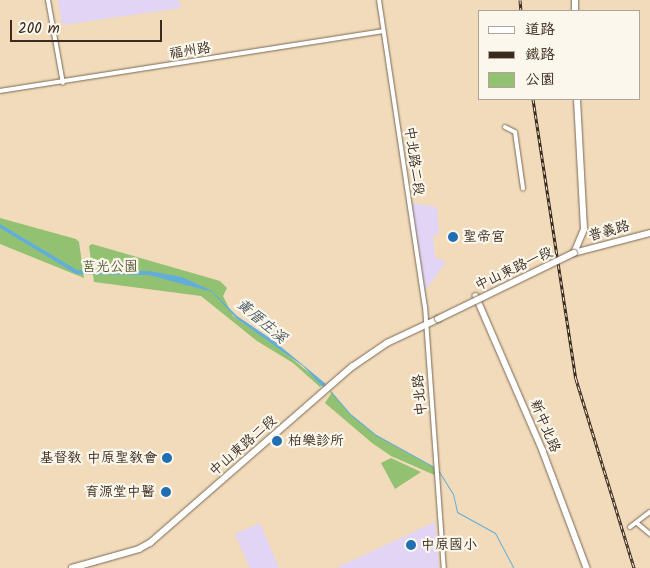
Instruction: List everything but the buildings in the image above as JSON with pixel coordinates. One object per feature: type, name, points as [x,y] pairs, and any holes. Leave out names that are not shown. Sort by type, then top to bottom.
[{"type":"main road","name":"中山東路一段","points":[[328,387],[368,354],[574,253],[584,229],[577,100]]},
{"type":"main road","name":"普義路","points":[[574,253],[650,232]]},
{"type":"main road","name":"新中北路","points":[[476,296],[543,451],[587,568]]},
{"type":"main road","name":"中山東路二段","points":[[72,568],[139,549],[177,519],[328,387]]},
{"type":"street","points":[[48,0],[63,83]]},
{"type":"street","name":"中北路二段","points":[[379,0],[425,325]]},
{"type":"street","name":"福州路","points":[[0,91],[63,83],[383,32]]},
{"type":"street","points":[[505,127],[515,132],[523,188]]},
{"type":"street","name":"中北路","points":[[425,325],[438,464],[444,568]]},
{"type":"street","points":[[630,527],[638,524],[650,512]]},
{"type":"street","points":[[638,524],[650,534]]},
{"type":"shaded area","points":[[58,0],[179,0],[181,8],[62,25]]},
{"type":"shaded area","points":[[411,203],[437,207],[439,234],[433,236],[435,257],[446,262],[425,291]]},
{"type":"shaded area","name":"中原國小","points":[[435,522],[439,568],[336,568]]},
{"type":"shaded area","points":[[260,523],[279,568],[250,568],[235,534]]},
{"type":"green space","name":"莒光公園","points":[[0,218],[76,239],[79,242],[84,278],[0,244]]},
{"type":"green space","name":"莒光公園","points":[[92,244],[220,281],[227,288],[223,296],[233,316],[273,343],[323,384],[320,387],[293,363],[257,341],[201,296],[94,282],[89,246]]},
{"type":"green space","points":[[332,392],[350,414],[376,435],[439,470],[439,477],[391,456],[372,443],[325,403]]},
{"type":"green space","points":[[391,458],[421,472],[395,489],[381,463]]},
{"type":"water","points":[[0,224],[77,270],[149,271],[182,277],[212,291],[237,316],[274,341],[326,384],[323,387],[303,366],[236,318],[212,292],[149,275],[76,274],[0,228]]},
{"type":"waterway","name":"黃厝庄溪","points":[[275,344],[293,358]]},
{"type":"waterway","name":"黃厝庄溪","points":[[330,391],[350,414],[376,435],[434,467]]},
{"type":"waterway","name":"黃厝庄溪","points":[[438,470],[453,494],[457,512],[495,533],[514,568]]},
{"type":"railway","points":[[520,0],[521,10]]},
{"type":"railway","points":[[533,100],[576,379],[634,568]]},
{"type":"place","name":"聖帝宮","points":[[453,237]]},
{"type":"place","name":"柏樂診所","points":[[277,441]]},
{"type":"place","name":"基督教 中原聖教會","points":[[167,458]]},
{"type":"place","name":"育源堂中醫","points":[[166,492]]},
{"type":"place","name":"中原國小","points":[[411,545]]}]
